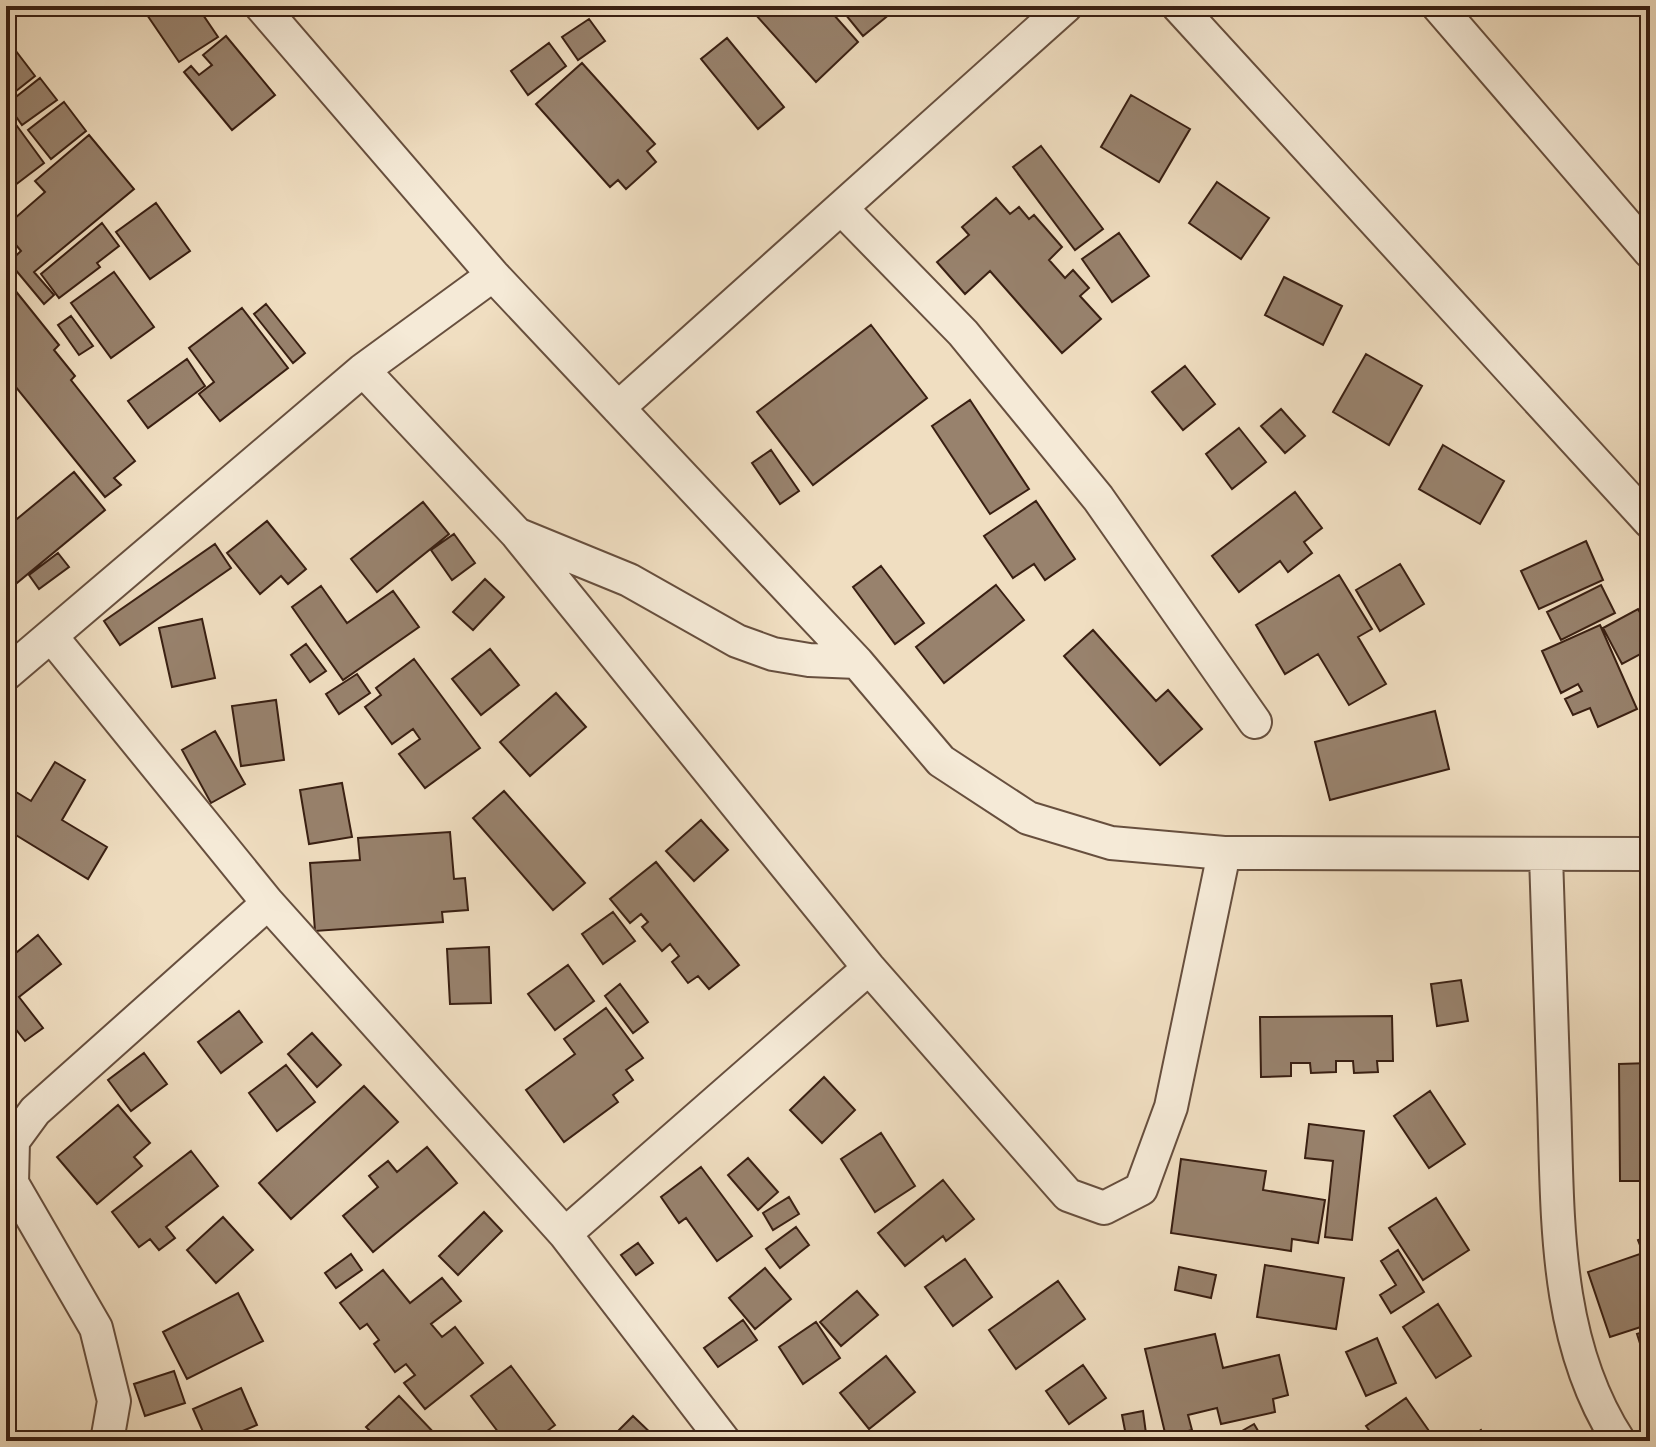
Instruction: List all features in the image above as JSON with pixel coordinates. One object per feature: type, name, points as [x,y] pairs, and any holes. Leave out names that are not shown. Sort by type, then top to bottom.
[{"type":"street","points":[[261,6],[493,275],[857,662],[941,761],[1028,818],[1111,843],[1224,853],[1645,857]]},
{"type":"street","points":[[618,408],[1066,6]]},
{"type":"street","points":[[1178,6],[1650,522]]},
{"type":"street","points":[[1438,6],[1650,252]]},
{"type":"street","points":[[841,208],[963,333],[1098,498],[1255,722]]},
{"type":"street","points":[[6,674],[363,370],[493,275]]},
{"type":"street","points":[[363,370],[516,533],[869,968],[1068,1195],[1104,1208],[1141,1189],[1171,1107],[1224,853]]},
{"type":"street","points":[[516,533],[629,580],[737,641],[773,654],[809,660],[857,662]]},
{"type":"street","points":[[51,636],[268,903],[565,1234],[724,1441]]},
{"type":"street","points":[[1546,856],[1559,1261],[1575,1338],[1608,1424],[1619,1441]]},
{"type":"street","points":[[107,1441],[114,1401],[96,1328],[12,1183],[13,1141],[35,1111],[268,903]]},
{"type":"street","points":[[565,1234],[869,968]]},
{"type":"building","points":[[141,6],[197,6],[218,37],[179,62]]},
{"type":"building","points":[[748,6],[826,6],[858,42],[816,82]]},
{"type":"building","points":[[845,6],[893,6],[896,9],[863,36],[841,9]]},
{"type":"building","points":[[589,19],[605,41],[578,60],[562,37]]},
{"type":"building","points":[[226,36],[275,95],[232,130],[184,72],[191,66],[199,75],[212,65],[203,55]]},
{"type":"building","points":[[6,38],[35,76],[6,99]]},
{"type":"building","points":[[727,38],[784,107],[758,129],[701,59]]},
{"type":"building","points":[[549,43],[566,66],[528,95],[511,71]]},
{"type":"building","points":[[582,63],[655,144],[647,151],[656,162],[626,189],[618,180],[610,187],[536,104]]},
{"type":"building","points":[[40,78],[57,100],[22,125],[7,104]]},
{"type":"building","points":[[1131,95],[1190,129],[1159,182],[1101,147]]},
{"type":"building","points":[[64,102],[86,131],[51,159],[28,130]]},
{"type":"building","points":[[6,111],[44,163],[6,192]]},
{"type":"building","points":[[89,135],[134,189],[34,272],[54,295],[44,304],[9,262],[21,251],[6,233],[6,226],[45,192],[35,181]]},
{"type":"building","points":[[1041,146],[1103,229],[1075,250],[1013,167]]},
{"type":"building","points":[[1217,182],[1269,218],[1241,259],[1189,223]]},
{"type":"building","points":[[996,198],[1010,214],[1019,207],[1029,219],[1034,215],[1062,247],[1049,260],[1065,278],[1073,270],[1089,288],[1080,296],[1101,319],[1062,353],[990,271],[965,294],[937,262],[969,235],[962,227]]},
{"type":"building","points":[[156,203],[190,251],[150,279],[116,232]]},
{"type":"building","points":[[102,223],[119,246],[97,263],[100,267],[59,298],[41,274]]},
{"type":"building","points":[[1119,233],[1149,276],[1112,302],[1082,259]]},
{"type":"building","points":[[114,272],[154,327],[111,358],[71,303]]},
{"type":"building","points":[[1284,277],[1342,306],[1323,345],[1265,315]]},
{"type":"building","points":[[6,279],[59,345],[54,350],[75,376],[71,380],[135,461],[114,478],[121,485],[105,497],[6,375]]},
{"type":"building","points":[[266,304],[305,353],[293,363],[254,314]]},
{"type":"building","points":[[242,308],[288,368],[220,421],[199,394],[214,382],[189,348]]},
{"type":"building","points":[[71,316],[93,346],[79,355],[58,325]]},
{"type":"building","points":[[871,325],[927,398],[813,485],[757,412]]},
{"type":"building","points":[[1366,354],[1422,386],[1389,445],[1333,412]]},
{"type":"building","points":[[187,359],[205,386],[148,428],[128,401]]},
{"type":"building","points":[[1185,366],[1215,404],[1183,430],[1152,392]]},
{"type":"building","points":[[970,400],[1029,489],[990,514],[932,426]]},
{"type":"building","points":[[1281,409],[1305,436],[1285,453],[1261,426]]},
{"type":"building","points":[[1239,428],[1266,462],[1232,489],[1206,454]]},
{"type":"building","points":[[1443,445],[1504,481],[1480,524],[1419,489]]},
{"type":"building","points":[[771,450],[799,491],[780,504],[752,463]]},
{"type":"building","points":[[74,472],[105,510],[6,592],[6,528]]},
{"type":"building","points":[[1295,492],[1322,528],[1304,542],[1312,553],[1288,572],[1280,561],[1239,592],[1212,556]]},
{"type":"building","points":[[1036,501],[1075,559],[1045,580],[1034,564],[1013,578],[984,536]]},
{"type":"building","points":[[423,502],[449,534],[377,592],[351,559]]},
{"type":"building","points":[[267,521],[306,569],[288,584],[281,576],[260,594],[227,553]]},
{"type":"building","points":[[454,534],[475,563],[452,580],[431,550]]},
{"type":"building","points":[[1586,541],[1603,580],[1539,609],[1521,571]]},
{"type":"building","points":[[215,544],[231,568],[120,645],[104,621]]},
{"type":"building","points":[[58,553],[69,567],[39,589],[29,575]]},
{"type":"building","points":[[1400,564],[1424,604],[1380,631],[1356,590]]},
{"type":"building","points":[[881,566],[924,623],[895,644],[853,587]]},
{"type":"building","points":[[1339,575],[1372,629],[1358,637],[1386,684],[1349,705],[1318,654],[1285,674],[1256,625]]},
{"type":"building","points":[[485,579],[504,597],[473,630],[453,612]]},
{"type":"building","points":[[996,585],[1024,620],[944,683],[916,647]]},
{"type":"building","points":[[1601,585],[1615,613],[1561,640],[1547,612]]},
{"type":"building","points":[[321,586],[347,623],[393,591],[419,627],[343,680],[292,607]]},
{"type":"building","points":[[1638,609],[1650,630],[1650,649],[1622,664],[1603,628]]},
{"type":"building","points":[[202,619],[215,678],[172,687],[159,628]]},
{"type":"building","points":[[1600,625],[1637,709],[1598,727],[1590,708],[1573,715],[1565,699],[1582,691],[1578,684],[1561,693],[1542,651]]},
{"type":"building","points":[[1093,630],[1156,701],[1168,690],[1202,729],[1160,765],[1064,656]]},
{"type":"building","points":[[306,644],[326,671],[310,682],[291,655]]},
{"type":"building","points":[[490,649],[519,685],[481,715],[452,679]]},
{"type":"building","points":[[414,659],[480,748],[425,788],[399,754],[420,739],[413,729],[392,744],[365,707],[381,695],[376,688]]},
{"type":"building","points":[[357,674],[370,693],[339,714],[326,694]]},
{"type":"building","points":[[556,693],[586,727],[530,776],[500,742]]},
{"type":"building","points":[[276,700],[284,760],[241,766],[232,706]]},
{"type":"building","points":[[1435,711],[1449,769],[1330,800],[1315,742]]},
{"type":"building","points":[[215,731],[245,784],[211,803],[182,750]]},
{"type":"building","points":[[55,762],[85,780],[62,820],[107,847],[88,879],[6,829],[6,786],[31,801]]},
{"type":"building","points":[[342,783],[352,837],[309,844],[300,790]]},
{"type":"building","points":[[504,791],[585,883],[553,910],[473,818]]},
{"type":"building","points":[[701,820],[728,850],[694,881],[666,851]]},
{"type":"building","points":[[450,832],[454,879],[465,878],[468,910],[442,912],[443,922],[315,931],[310,863],[360,860],[358,838]]},
{"type":"building","points":[[656,862],[739,965],[709,989],[698,976],[688,983],[672,962],[679,956],[670,944],[662,951],[642,927],[648,922],[641,914],[630,923],[610,899]]},
{"type":"building","points":[[613,912],[635,941],[603,964],[582,934]]},
{"type":"building","points":[[38,935],[61,964],[19,997],[43,1028],[25,1041],[10,1022],[6,1025],[6,961]]},
{"type":"building","points":[[489,947],[491,1003],[450,1004],[447,949]]},
{"type":"building","points":[[568,965],[594,1001],[555,1030],[528,994]]},
{"type":"building","points":[[1461,980],[1468,1021],[1437,1026],[1431,984]]},
{"type":"building","points":[[620,984],[648,1022],[633,1033],[605,996]]},
{"type":"building","points":[[606,1008],[643,1058],[626,1070],[633,1080],[613,1095],[618,1102],[564,1142],[526,1090],[575,1054],[564,1039]]},
{"type":"building","points":[[239,1011],[262,1042],[221,1073],[198,1042]]},
{"type":"building","points":[[1392,1016],[1393,1061],[1377,1061],[1378,1072],[1354,1073],[1353,1061],[1336,1061],[1336,1072],[1311,1073],[1310,1063],[1291,1063],[1291,1076],[1261,1077],[1260,1017]]},
{"type":"building","points":[[312,1033],[341,1065],[317,1087],[288,1054]]},
{"type":"building","points":[[144,1053],[167,1084],[131,1111],[108,1080]]},
{"type":"building","points":[[1650,1063],[1650,1181],[1620,1181],[1619,1064]]},
{"type":"building","points":[[286,1065],[315,1102],[277,1131],[249,1093]]},
{"type":"building","points":[[824,1077],[855,1110],[822,1143],[790,1110]]},
{"type":"building","points":[[364,1086],[398,1122],[291,1219],[259,1183]]},
{"type":"building","points":[[1430,1091],[1465,1144],[1429,1168],[1394,1116]]},
{"type":"building","points":[[118,1105],[150,1143],[134,1157],[142,1166],[97,1204],[57,1157]]},
{"type":"building","points":[[1309,1124],[1364,1131],[1352,1240],[1325,1237],[1333,1161],[1305,1158]]},
{"type":"building","points":[[881,1133],[915,1186],[875,1212],[841,1159]]},
{"type":"building","points":[[427,1147],[457,1183],[373,1252],[343,1216],[378,1187],[369,1176],[388,1161],[397,1172]]},
{"type":"building","points":[[191,1151],[218,1186],[166,1227],[175,1238],[159,1250],[150,1239],[139,1247],[112,1212]]},
{"type":"building","points":[[748,1158],[778,1192],[758,1210],[728,1175]]},
{"type":"building","points":[[1181,1159],[1266,1171],[1263,1190],[1325,1200],[1318,1243],[1292,1239],[1291,1251],[1171,1233]]},
{"type":"building","points":[[701,1167],[752,1236],[717,1261],[686,1218],[679,1223],[661,1197]]},
{"type":"building","points":[[943,1180],[974,1219],[946,1241],[943,1236],[905,1266],[878,1233]]},
{"type":"building","points":[[789,1197],[799,1214],[773,1230],[763,1213]]},
{"type":"building","points":[[1436,1198],[1469,1250],[1423,1280],[1389,1228]]},
{"type":"building","points":[[484,1212],[502,1231],[458,1275],[439,1256]]},
{"type":"building","points":[[223,1217],[253,1250],[216,1283],[187,1250]]},
{"type":"building","points":[[796,1227],[809,1245],[780,1268],[766,1249]]},
{"type":"building","points":[[1650,1236],[1650,1324],[1610,1337],[1588,1272],[1643,1253],[1638,1240]]},
{"type":"building","points":[[638,1243],[653,1263],[636,1275],[621,1255]]},
{"type":"building","points":[[1398,1250],[1424,1292],[1391,1313],[1380,1295],[1396,1285],[1381,1261]]},
{"type":"building","points":[[351,1254],[362,1270],[336,1288],[325,1273]]},
{"type":"building","points":[[965,1259],[992,1297],[953,1326],[925,1287]]},
{"type":"building","points":[[1265,1265],[1344,1278],[1336,1329],[1257,1317]]},
{"type":"building","points":[[1179,1267],[1216,1275],[1211,1298],[1175,1290]]},
{"type":"building","points":[[765,1268],[791,1299],[755,1329],[729,1298]]},
{"type":"building","points":[[383,1270],[410,1303],[442,1278],[461,1301],[431,1324],[442,1337],[455,1327],[483,1363],[425,1409],[404,1383],[415,1375],[406,1364],[395,1372],[374,1344],[379,1340],[367,1324],[360,1329],[340,1303]]},
{"type":"building","points":[[1058,1281],[1085,1319],[1016,1369],[989,1330]]},
{"type":"building","points":[[857,1291],[878,1315],[841,1346],[820,1322]]},
{"type":"building","points":[[238,1293],[263,1341],[187,1379],[163,1332]]},
{"type":"building","points":[[1438,1304],[1471,1356],[1436,1378],[1403,1327]]},
{"type":"building","points":[[743,1320],[757,1340],[718,1367],[704,1348]]},
{"type":"building","points":[[816,1322],[840,1358],[803,1384],[779,1347]]},
{"type":"building","points":[[1650,1330],[1650,1375],[1637,1334]]},
{"type":"building","points":[[1215,1334],[1223,1368],[1279,1355],[1288,1395],[1273,1399],[1275,1412],[1221,1424],[1217,1408],[1188,1415],[1192,1430],[1166,1437],[1145,1349]]},
{"type":"building","points":[[1377,1338],[1396,1383],[1366,1396],[1346,1352]]},
{"type":"building","points":[[886,1356],[915,1392],[869,1429],[840,1393]]},
{"type":"building","points":[[1083,1365],[1106,1398],[1069,1424],[1046,1391]]},
{"type":"building","points":[[511,1366],[555,1425],[534,1441],[505,1441],[471,1396]]},
{"type":"building","points":[[174,1371],[185,1403],[145,1416],[134,1384]]},
{"type":"building","points":[[241,1388],[257,1425],[219,1441],[207,1441],[193,1409]]},
{"type":"building","points":[[399,1396],[437,1436],[432,1441],[380,1441],[366,1427]]},
{"type":"building","points":[[1406,1398],[1429,1431],[1415,1441],[1377,1441],[1366,1426]]},
{"type":"building","points":[[1143,1411],[1147,1441],[1127,1441],[1122,1415]]},
{"type":"building","points":[[633,1416],[659,1441],[608,1441]]},
{"type":"building","points":[[1254,1424],[1264,1441],[1231,1441],[1230,1438]]},
{"type":"building","points":[[1481,1430],[1489,1441],[1466,1441]]}]
